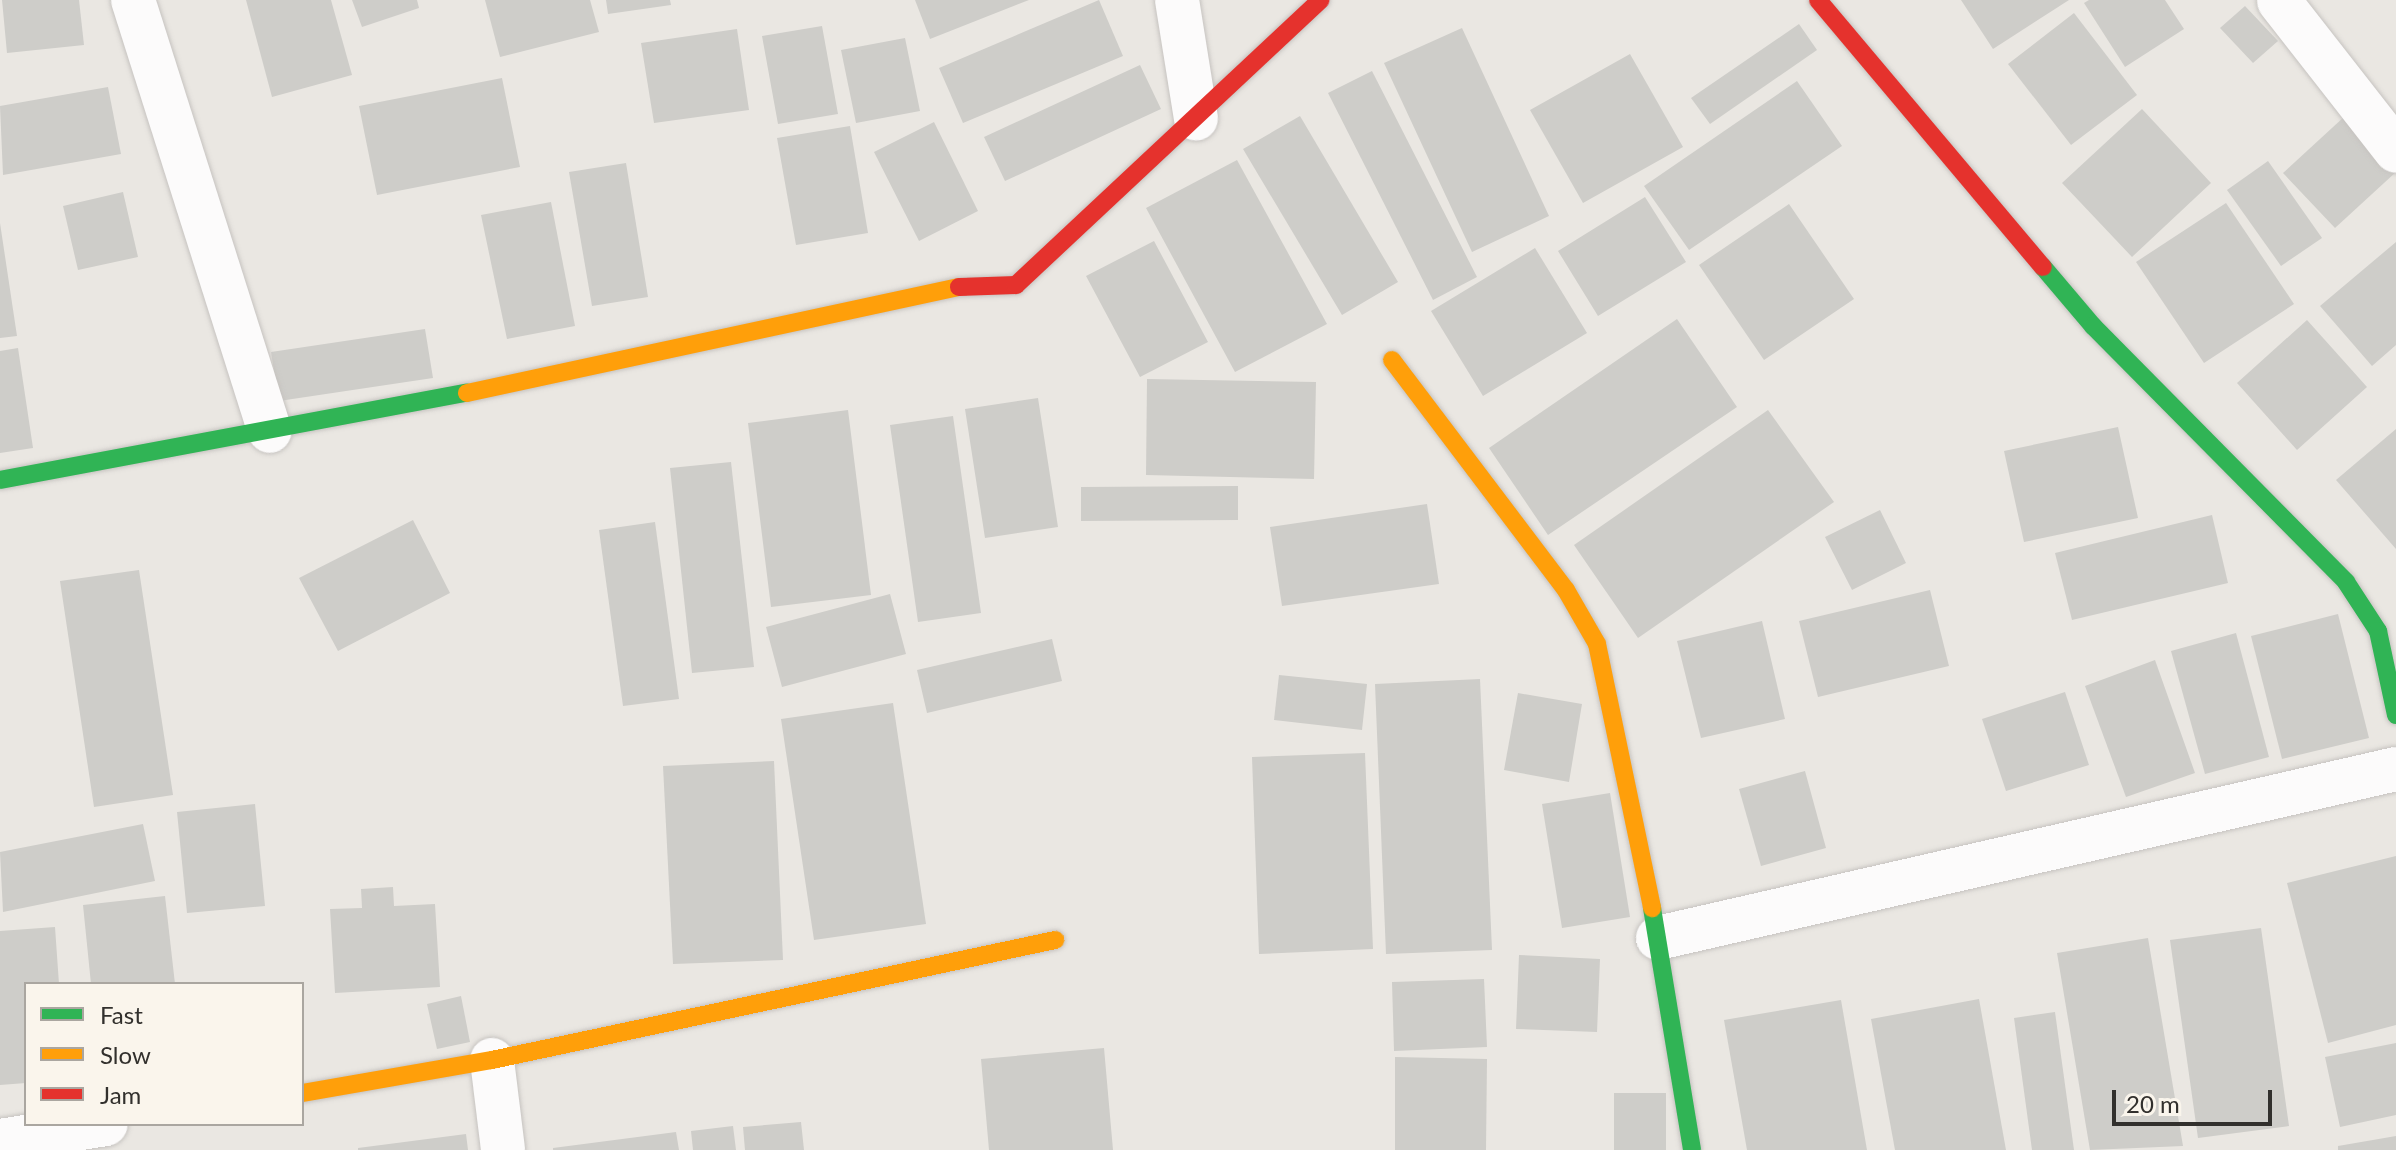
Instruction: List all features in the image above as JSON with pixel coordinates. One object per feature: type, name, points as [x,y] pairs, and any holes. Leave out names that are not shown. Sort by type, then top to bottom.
[{"type":"street","points":[[133,0],[270,431]]},
{"type":"street","points":[[1177,0],[1196,118]]},
{"type":"street","points":[[0,480],[591,370],[950,287],[1016,285],[1321,0]]},
{"type":"street","points":[[1818,0],[2093,326],[2346,582],[2378,631],[2396,715]]},
{"type":"street","points":[[2279,1],[2396,151]]},
{"type":"street","points":[[1392,360],[1566,590],[1597,644],[1658,938],[1692,1150]]},
{"type":"street","points":[[1658,938],[2396,769]]},
{"type":"street","points":[[304,1093],[492,1060],[1055,940]]},
{"type":"street","points":[[492,1060],[503,1150]]},
{"type":"street","points":[[0,1141],[94,1126]]},
{"type":"building","points":[[2,0],[79,0],[84,45],[7,53]]},
{"type":"building","points":[[246,0],[331,0],[352,75],[272,97]]},
{"type":"building","points":[[352,0],[417,0],[419,8],[362,27]]},
{"type":"building","points":[[485,0],[590,0],[599,32],[500,57]]},
{"type":"building","points":[[606,0],[670,0],[671,5],[608,14]]},
{"type":"building","points":[[915,0],[1029,0],[930,39]]},
{"type":"building","points":[[1099,0],[1123,56],[963,123],[939,68]]},
{"type":"building","points":[[1961,0],[2069,0],[1993,49]]},
{"type":"building","points":[[2089,0],[2165,0],[2184,29],[2125,67],[2084,3]]},
{"type":"building","points":[[2245,6],[2278,41],[2253,63],[2220,28]]},
{"type":"building","points":[[2074,13],[2137,95],[2071,145],[2008,64]]},
{"type":"building","points":[[1799,24],[1817,50],[1710,124],[1691,98]]},
{"type":"building","points":[[822,26],[838,114],[778,124],[762,36]]},
{"type":"building","points":[[1462,28],[1549,216],[1472,252],[1384,63]]},
{"type":"building","points":[[737,29],[749,110],[654,123],[641,43]]},
{"type":"building","points":[[905,38],[920,111],[856,123],[841,50]]},
{"type":"building","points":[[1630,54],[1683,147],[1583,203],[1530,110]]},
{"type":"building","points":[[1140,65],[1161,109],[1005,181],[984,137]]},
{"type":"building","points":[[1372,71],[1477,277],[1433,300],[1328,93]]},
{"type":"building","points":[[502,78],[520,167],[377,195],[359,106]]},
{"type":"building","points":[[1797,81],[1842,146],[1689,250],[1644,186]]},
{"type":"building","points":[[108,87],[121,154],[3,175],[0,106]]},
{"type":"building","points":[[2142,109],[2211,183],[2132,257],[2062,183]]},
{"type":"building","points":[[1300,116],[1398,282],[1342,315],[1243,149]]},
{"type":"building","points":[[2345,116],[2396,172],[2335,228],[2283,173]]},
{"type":"building","points":[[934,122],[978,211],[919,241],[874,152]]},
{"type":"building","points":[[850,126],[868,233],[796,245],[777,138]]},
{"type":"building","points":[[1237,160],[1327,324],[1235,372],[1146,208]]},
{"type":"building","points":[[2268,161],[2322,238],[2281,266],[2227,190]]},
{"type":"building","points":[[626,163],[648,297],[592,306],[569,172]]},
{"type":"building","points":[[123,192],[138,257],[78,270],[63,206]]},
{"type":"building","points":[[1645,197],[1686,262],[1598,316],[1558,251]]},
{"type":"building","points":[[551,202],[575,326],[507,339],[481,215]]},
{"type":"building","points":[[2226,203],[2294,304],[2204,363],[2136,262]]},
{"type":"building","points":[[1789,204],[1854,299],[1764,360],[1699,265]]},
{"type":"building","points":[[0,223],[17,336],[0,338]]},
{"type":"building","points":[[1154,241],[1208,342],[1140,377],[1086,276]]},
{"type":"building","points":[[2396,242],[2396,345],[2372,366],[2320,306]]},
{"type":"building","points":[[1535,248],[1587,333],[1483,396],[1431,311]]},
{"type":"building","points":[[1677,319],[1737,407],[1548,535],[1489,448]]},
{"type":"building","points":[[2307,320],[2367,387],[2297,450],[2237,383]]},
{"type":"building","points":[[425,329],[433,378],[279,401],[271,352]]},
{"type":"building","points":[[18,348],[33,448],[0,453],[0,351]]},
{"type":"building","points":[[1147,379],[1316,382],[1314,479],[1146,475]]},
{"type":"building","points":[[1038,398],[1058,527],[985,538],[965,409]]},
{"type":"building","points":[[848,410],[871,595],[771,607],[748,423]]},
{"type":"building","points":[[1768,410],[1834,502],[1638,638],[1574,545]]},
{"type":"building","points":[[953,416],[981,613],[918,622],[890,425]]},
{"type":"building","points":[[2118,427],[2138,518],[2024,542],[2004,451]]},
{"type":"building","points":[[2396,429],[2396,549],[2336,480]]},
{"type":"building","points":[[731,462],[754,667],[692,673],[670,468]]},
{"type":"building","points":[[1238,486],[1238,520],[1081,521],[1081,487]]},
{"type":"building","points":[[1427,504],[1439,584],[1282,606],[1270,527]]},
{"type":"building","points":[[1880,510],[1906,563],[1852,590],[1825,537]]},
{"type":"building","points":[[2212,515],[2228,583],[2072,620],[2055,553]]},
{"type":"building","points":[[413,520],[450,593],[338,651],[299,578]]},
{"type":"building","points":[[655,522],[679,699],[623,706],[599,530]]},
{"type":"building","points":[[139,570],[173,795],[94,807],[60,581]]},
{"type":"building","points":[[1930,590],[1949,666],[1818,697],[1799,621]]},
{"type":"building","points":[[890,594],[906,654],[782,687],[766,627]]},
{"type":"building","points":[[2338,614],[2369,738],[2282,759],[2251,636]]},
{"type":"building","points":[[1762,621],[1785,719],[1701,738],[1677,641]]},
{"type":"building","points":[[2236,633],[2269,757],[2205,774],[2171,651]]},
{"type":"building","points":[[1052,639],[1062,681],[927,713],[917,670]]},
{"type":"building","points":[[2155,660],[2195,773],[2126,797],[2085,686]]},
{"type":"building","points":[[1279,675],[1367,684],[1362,730],[1274,720]]},
{"type":"building","points":[[1480,679],[1492,950],[1386,954],[1375,684]]},
{"type":"building","points":[[2065,692],[2089,765],[2006,791],[1982,719]]},
{"type":"building","points":[[1518,693],[1582,704],[1569,782],[1504,770]]},
{"type":"building","points":[[893,703],[926,924],[814,940],[781,719]]},
{"type":"building","points":[[1365,753],[1373,949],[1259,954],[1252,757]]},
{"type":"building","points":[[774,761],[783,960],[673,964],[663,766]]},
{"type":"building","points":[[1805,771],[1826,848],[1761,866],[1739,789]]},
{"type":"building","points":[[1610,793],[1630,917],[1562,928],[1542,804]]},
{"type":"building","points":[[255,804],[265,906],[187,913],[177,812]]},
{"type":"building","points":[[143,824],[155,881],[3,912],[0,852]]},
{"type":"building","points":[[2396,856],[2396,1025],[2328,1043],[2287,883]]},
{"type":"building","points":[[393,887],[394,906],[435,904],[440,987],[335,993],[330,909],[362,908],[361,889]]},
{"type":"building","points":[[165,896],[175,982],[91,982],[83,905]]},
{"type":"building","points":[[55,927],[59,982],[24,982],[24,1083],[0,1085],[0,931]]},
{"type":"building","points":[[2261,928],[2289,1126],[2198,1138],[2170,940]]},
{"type":"building","points":[[2148,938],[2183,1146],[2090,1150],[2057,953]]},
{"type":"building","points":[[1519,955],[1600,959],[1597,1032],[1516,1029]]},
{"type":"building","points":[[1484,979],[1487,1047],[1394,1051],[1392,982]]},
{"type":"building","points":[[461,996],[470,1042],[437,1049],[427,1004]]},
{"type":"building","points":[[1979,999],[2006,1150],[1895,1150],[1871,1019]]},
{"type":"building","points":[[1841,1000],[1867,1150],[1747,1150],[1724,1020]]},
{"type":"building","points":[[2055,1012],[2074,1150],[2032,1150],[2014,1018]]},
{"type":"building","points":[[2396,1043],[2396,1115],[2340,1127],[2325,1057]]},
{"type":"building","points":[[1104,1048],[1113,1150],[989,1150],[981,1059]]},
{"type":"building","points":[[1395,1057],[1487,1059],[1486,1150],[1395,1150]]},
{"type":"building","points":[[1614,1093],[1666,1093],[1666,1150],[1614,1150]]},
{"type":"building","points":[[801,1122],[804,1150],[745,1150],[743,1127]]},
{"type":"building","points":[[733,1126],[736,1150],[693,1150],[691,1131]]},
{"type":"building","points":[[676,1132],[679,1150],[553,1150],[553,1148]]},
{"type":"building","points":[[466,1134],[468,1150],[358,1150],[358,1148]]},
{"type":"building","points":[[2396,1136],[2396,1150],[2338,1150],[2338,1146]]},
{"type":"traffic: fast","points":[[2043,267],[2093,326],[2346,582],[2378,631],[2396,715]]},
{"type":"traffic: fast","points":[[0,480],[467,393]]},
{"type":"traffic: fast","points":[[1652,908],[1692,1150]]},
{"type":"traffic: slow","points":[[467,393],[959,287]]},
{"type":"traffic: slow","points":[[1392,360],[1566,590],[1597,644],[1652,908]]},
{"type":"traffic: slow","points":[[304,1093],[492,1060],[1055,940]]},
{"type":"traffic: jam","points":[[959,287],[1016,285],[1321,0]]},
{"type":"traffic: jam","points":[[1818,0],[2043,267]]}]
